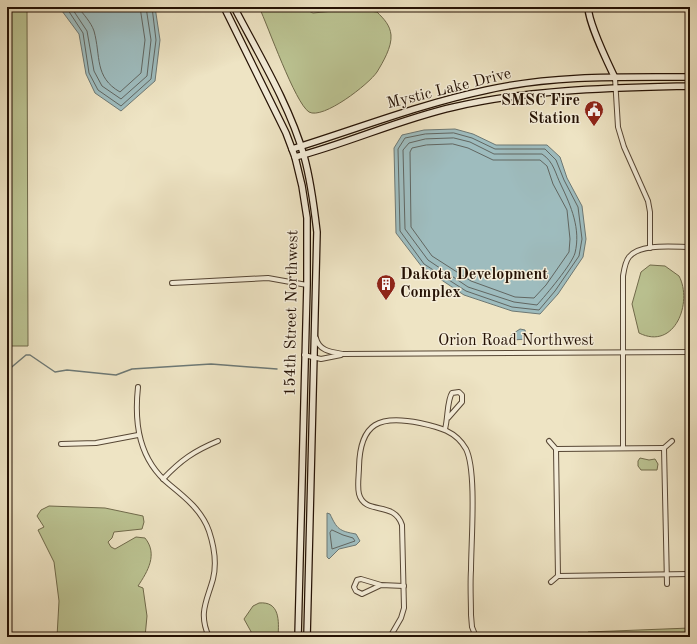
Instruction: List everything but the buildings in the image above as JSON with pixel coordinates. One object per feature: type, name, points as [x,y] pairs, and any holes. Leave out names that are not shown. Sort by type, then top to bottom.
[{"type":"street","name":"154th Street Northwest","points":[[224,7],[259,76],[292,149],[302,186],[306,218],[307,285],[304,355],[298,637]]},
{"type":"street","name":"154th Street Northwest","points":[[234,7],[287,112],[304,155],[314,204],[317,232],[307,637]]},
{"type":"street","points":[[588,7],[588,13],[615,78],[615,103],[620,136],[648,201],[650,212],[650,248]]},
{"type":"street","name":"Mystic Lake Drive","points":[[292,149],[414,109],[488,90],[567,79],[690,77]]},
{"type":"street","name":"Mystic Lake Drive","points":[[295,157],[452,107],[495,98],[533,93],[615,88],[690,86]]},
{"type":"street","points":[[623,448],[623,276],[625,265],[629,257],[636,251],[650,248],[690,247]]},
{"type":"street","points":[[172,283],[268,278],[307,285]]},
{"type":"street","name":"Orion Road Northwest","points":[[314,332],[317,344],[322,348],[328,351],[343,354],[690,352]]},
{"type":"street","name":"Orion Road Northwest","points":[[304,355],[321,359],[343,354]]},
{"type":"street","points":[[138,387],[136,404],[138,435],[146,458],[164,480],[194,505],[202,516],[210,535],[215,566],[204,611],[205,629],[209,637]]},
{"type":"street","points":[[445,429],[448,418],[450,398],[452,393],[459,392],[462,395],[462,402],[448,418]]},
{"type":"street","points":[[390,637],[401,618],[404,599],[402,525],[400,518],[389,510],[369,506],[359,495],[360,447],[367,431],[382,421],[400,419],[445,429],[461,442],[466,450],[470,463],[472,534],[471,615],[472,626],[476,637]]},
{"type":"street","points":[[61,444],[96,443],[138,435]]},
{"type":"street","points":[[164,480],[186,457],[198,449],[218,441]]},
{"type":"street","points":[[549,441],[556,448],[558,576]]},
{"type":"street","points":[[556,448],[664,448],[672,441]]},
{"type":"street","points":[[664,448],[667,584]]},
{"type":"street","points":[[551,582],[558,576],[690,574]]},
{"type":"street","points":[[381,585],[362,594],[356,591],[354,587],[357,580],[361,579],[381,585],[404,586]]},
{"type":"green space","points":[[7,7],[27,7],[28,346],[7,346]]},
{"type":"green space","points":[[259,7],[300,7],[313,13],[354,9],[377,12],[386,22],[390,31],[391,40],[389,49],[377,72],[356,92],[335,106],[324,111],[316,113],[309,112],[303,106],[289,80]]},
{"type":"green space","points":[[650,265],[665,266],[679,276],[683,287],[684,298],[678,321],[671,330],[662,335],[652,337],[639,333],[632,304],[641,272]]},
{"type":"green space","points":[[640,458],[649,460],[655,459],[658,464],[657,470],[641,470],[638,466],[638,461]]},
{"type":"green space","points":[[49,506],[105,508],[143,516],[144,522],[142,529],[114,532],[112,538],[108,542],[111,547],[115,549],[136,537],[145,538],[149,544],[151,550],[150,562],[138,586],[143,588],[147,616],[145,637],[57,637],[59,601],[54,562],[38,530],[44,527],[37,516],[41,510]]},
{"type":"green space","points":[[259,603],[266,603],[275,609],[278,619],[278,637],[254,637],[244,619],[253,606]]},
{"type":"green space","points":[[690,628],[690,637],[588,637],[588,632]]},
{"type":"water","points":[[62,7],[155,7],[160,40],[155,81],[121,111],[95,93],[86,74],[79,34],[62,11]]},
{"type":"water","points":[[455,129],[473,134],[496,145],[547,145],[560,157],[567,178],[582,206],[586,239],[583,257],[558,294],[540,314],[512,311],[464,295],[422,267],[396,233],[394,148],[402,135],[424,130]]},
{"type":"water","points":[[520,329],[525,330],[527,339],[513,340],[511,335]]},
{"type":"water","points":[[327,513],[330,514],[339,528],[346,532],[356,534],[360,541],[356,545],[339,549],[329,559],[327,557]]},
{"type":"waterway","points":[[7,371],[26,355],[30,355],[55,372],[67,370],[116,375],[132,369],[211,364],[277,369]]},
{"type":"place","name":"SMSC Fire Station","points":[[594,127]]},
{"type":"place","name":"Dakota Development Complex","points":[[386,301]]}]
